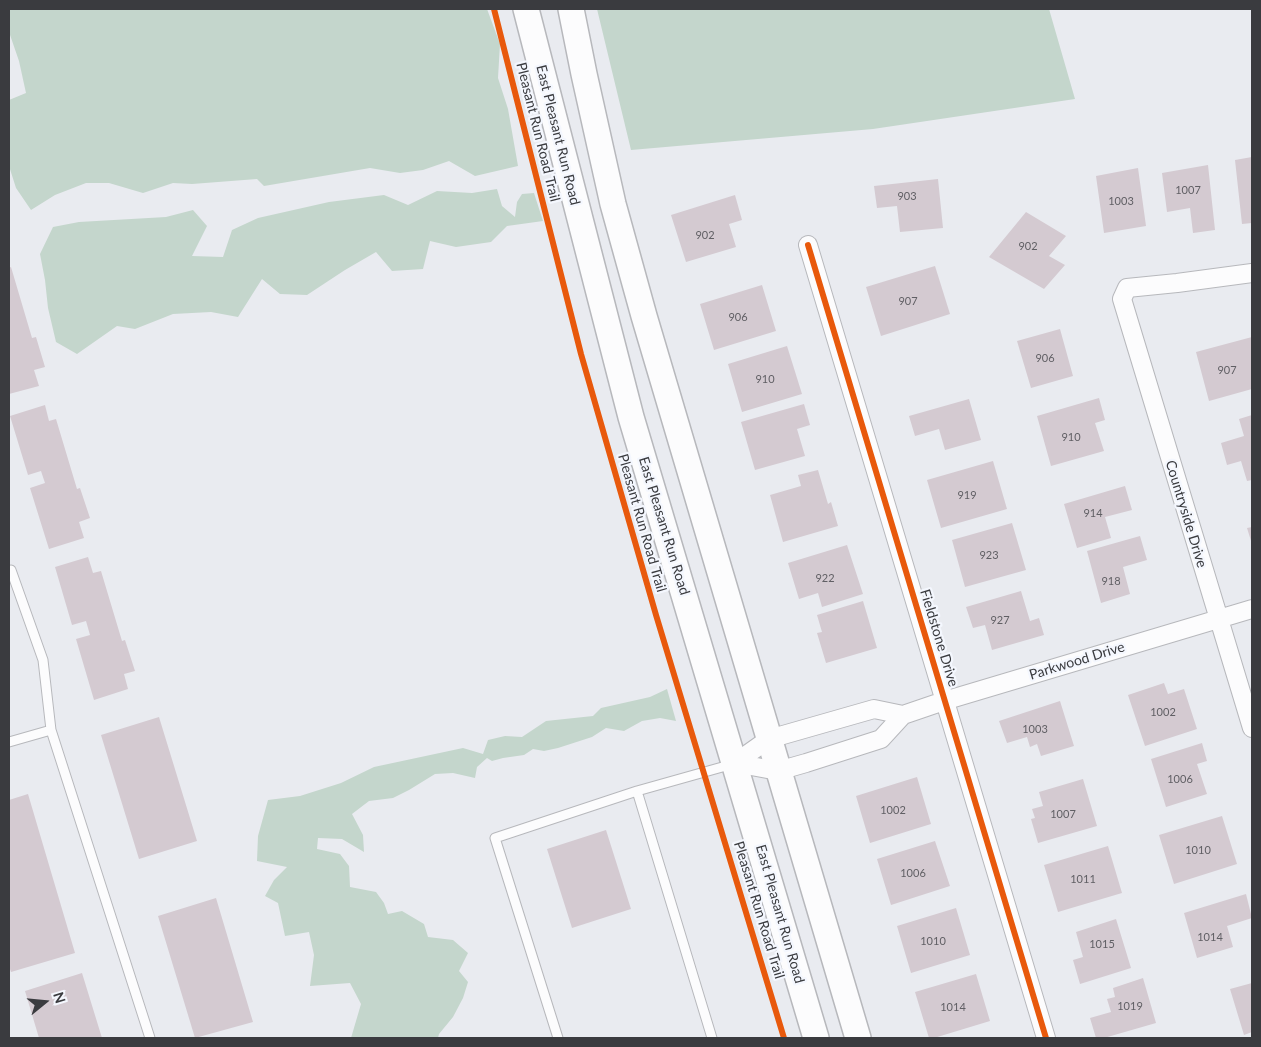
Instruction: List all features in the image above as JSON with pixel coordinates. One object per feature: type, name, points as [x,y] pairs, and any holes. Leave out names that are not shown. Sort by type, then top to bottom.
[{"type":"main road","name":"East Pleasant Run Road","points":[[526,9],[631,417],[816,1038]]},
{"type":"main road","points":[[571,9],[613,204],[644,316],[858,1038]]},
{"type":"street","name":"Fieldstone Drive","points":[[808,245],[1046,1038]]},
{"type":"street","name":"Countryside Drive","points":[[1252,273],[1127,288],[1122,299],[1252,728]]},
{"type":"street","name":"Parkwood Drive","points":[[735,763],[778,771],[881,739],[903,715],[1252,609]]},
{"type":"street","points":[[735,763],[769,739],[874,708],[903,715]]},
{"type":"lane","points":[[9,586],[10,567]]},
{"type":"lane","points":[[10,567],[43,660],[51,730],[150,1038]]},
{"type":"lane","points":[[9,742],[51,730]]},
{"type":"lane","points":[[558,1038],[495,838],[637,791],[735,763]]},
{"type":"lane","points":[[637,791],[712,1038]]},
{"type":"green space","points":[[9,9],[487,9],[500,44],[498,78],[508,109],[518,166],[475,176],[449,161],[423,170],[400,173],[370,168],[264,186],[257,179],[192,184],[173,183],[143,193],[109,183],[86,183],[55,195],[31,210],[16,188],[9,166],[9,100],[26,93],[19,61],[9,32]]},
{"type":"green space","points":[[597,9],[1049,9],[1075,99],[873,129],[631,150]]},
{"type":"green space","points":[[497,189],[502,206],[515,217],[517,202],[522,194],[534,193],[543,221],[507,226],[491,242],[456,247],[430,241],[423,269],[392,271],[376,252],[307,295],[280,294],[262,279],[238,317],[211,312],[173,314],[135,329],[117,326],[77,354],[56,342],[48,308],[40,254],[53,227],[79,222],[166,217],[193,210],[207,226],[192,256],[223,257],[232,230],[258,218],[329,202],[384,195],[408,205],[437,191],[472,193]]},
{"type":"green space","points":[[667,689],[676,721],[660,718],[642,721],[624,731],[606,728],[592,737],[558,748],[544,751],[533,749],[524,755],[492,761],[487,758],[477,767],[475,778],[453,773],[435,774],[393,798],[369,801],[352,814],[363,835],[364,852],[342,839],[318,838],[317,849],[340,854],[349,866],[350,887],[376,892],[384,903],[388,914],[402,911],[424,924],[428,937],[453,940],[468,953],[459,971],[468,982],[463,998],[453,1017],[439,1034],[438,1038],[351,1038],[361,1004],[350,983],[310,986],[314,955],[309,932],[285,936],[278,903],[265,896],[274,880],[287,867],[257,861],[258,836],[268,800],[300,796],[341,783],[374,767],[463,748],[483,754],[488,740],[505,736],[522,737],[546,721],[593,716],[601,708],[650,697]]},
{"type":"building","points":[[1252,157],[1252,223],[1242,224],[1235,160]]},
{"type":"building","points":[[1208,165],[1215,230],[1193,233],[1190,208],[1167,212],[1162,173]]},
{"type":"building","points":[[1138,168],[1146,226],[1104,233],[1096,176]]},
{"type":"building","points":[[938,179],[943,228],[900,232],[897,206],[877,208],[874,186]]},
{"type":"building","points":[[735,195],[742,220],[729,224],[736,247],[686,262],[671,215]]},
{"type":"building","points":[[1026,212],[1066,236],[1049,256],[1065,265],[1044,289],[989,257]]},
{"type":"building","points":[[935,266],[950,314],[881,336],[866,287]]},
{"type":"building","points":[[11,267],[32,338],[36,337],[45,367],[34,370],[39,386],[9,394],[9,268]]},
{"type":"building","points":[[762,285],[776,331],[714,350],[700,304]]},
{"type":"building","points":[[1060,329],[1073,376],[1031,388],[1017,341]]},
{"type":"building","points":[[1252,337],[1252,389],[1209,401],[1196,352]]},
{"type":"building","points":[[787,346],[802,394],[742,412],[728,364]]},
{"type":"building","points":[[1099,398],[1105,420],[1095,423],[1104,451],[1051,466],[1037,416]]},
{"type":"building","points":[[969,399],[981,440],[945,450],[939,429],[915,436],[909,416]]},
{"type":"building","points":[[804,404],[810,425],[797,429],[805,456],[755,470],[741,422]]},
{"type":"building","points":[[45,405],[49,421],[56,419],[77,489],[80,488],[90,518],[79,522],[84,538],[49,549],[30,488],[45,483],[41,471],[28,475],[10,416]]},
{"type":"building","points":[[1252,415],[1252,480],[1247,481],[1241,461],[1227,465],[1221,443],[1244,436],[1239,419]]},
{"type":"building","points":[[993,461],[1007,509],[941,528],[927,480]]},
{"type":"building","points":[[818,470],[828,504],[831,502],[838,526],[783,542],[770,495],[801,486],[798,475]]},
{"type":"building","points":[[1125,486],[1132,510],[1105,517],[1111,538],[1077,548],[1064,504]]},
{"type":"building","points":[[1012,523],[1026,570],[965,587],[952,540]]},
{"type":"building","points":[[1252,527],[1252,544],[1247,528]]},
{"type":"building","points":[[1140,536],[1147,560],[1123,567],[1130,594],[1101,603],[1087,551]]},
{"type":"building","points":[[847,545],[863,594],[822,607],[818,593],[799,599],[788,563]]},
{"type":"building","points":[[88,557],[93,573],[101,571],[122,641],[125,640],[135,671],[124,674],[128,689],[94,700],[76,639],[90,635],[86,621],[72,625],[55,567]]},
{"type":"building","points":[[1021,591],[1030,621],[1039,618],[1044,635],[992,650],[985,625],[973,628],[966,607]]},
{"type":"building","points":[[863,601],[877,648],[826,663],[817,633],[822,632],[817,615]]},
{"type":"building","points":[[1164,683],[1168,694],[1184,689],[1197,729],[1145,746],[1128,695]]},
{"type":"building","points":[[1060,701],[1074,746],[1041,756],[1037,744],[1030,747],[1027,737],[1007,743],[999,721]]},
{"type":"building","points":[[159,717],[197,841],[139,859],[101,735]]},
{"type":"building","points":[[1202,743],[1207,761],[1197,764],[1207,794],[1166,807],[1151,759]]},
{"type":"building","points":[[917,777],[931,824],[870,843],[856,796]]},
{"type":"building","points":[[1083,779],[1097,826],[1038,843],[1031,819],[1035,818],[1032,809],[1043,806],[1039,792]]},
{"type":"building","points":[[28,794],[75,953],[11,972],[9,966],[9,800]]},
{"type":"building","points":[[1222,816],[1237,864],[1174,884],[1159,835]]},
{"type":"building","points":[[606,830],[631,909],[572,928],[547,849]]},
{"type":"building","points":[[935,841],[950,886],[891,905],[877,859]]},
{"type":"building","points":[[1108,846],[1122,893],[1058,912],[1044,865]]},
{"type":"building","points":[[1246,894],[1252,918],[1227,926],[1233,947],[1197,958],[1184,913]]},
{"type":"building","points":[[216,898],[253,1022],[195,1038],[158,916]]},
{"type":"building","points":[[956,908],[970,955],[911,973],[897,926]]},
{"type":"building","points":[[1116,919],[1131,968],[1080,984],[1073,960],[1083,957],[1076,932]]},
{"type":"building","points":[[82,973],[102,1038],[39,1038],[25,991]]},
{"type":"building","points":[[976,974],[990,1021],[929,1038],[915,992]]},
{"type":"building","points":[[1143,978],[1156,1023],[1104,1038],[1096,1038],[1090,1018],[1111,1012],[1107,999],[1115,997],[1113,988]]},
{"type":"building","points":[[1252,983],[1252,1032],[1244,1035],[1230,989]]},
{"type":"cycle path","name":"Pleasant Run Road Trail","points":[[494,9],[581,354],[656,615],[784,1038]]},
{"type":"cycle path","points":[[808,245],[1046,1038]]}]
